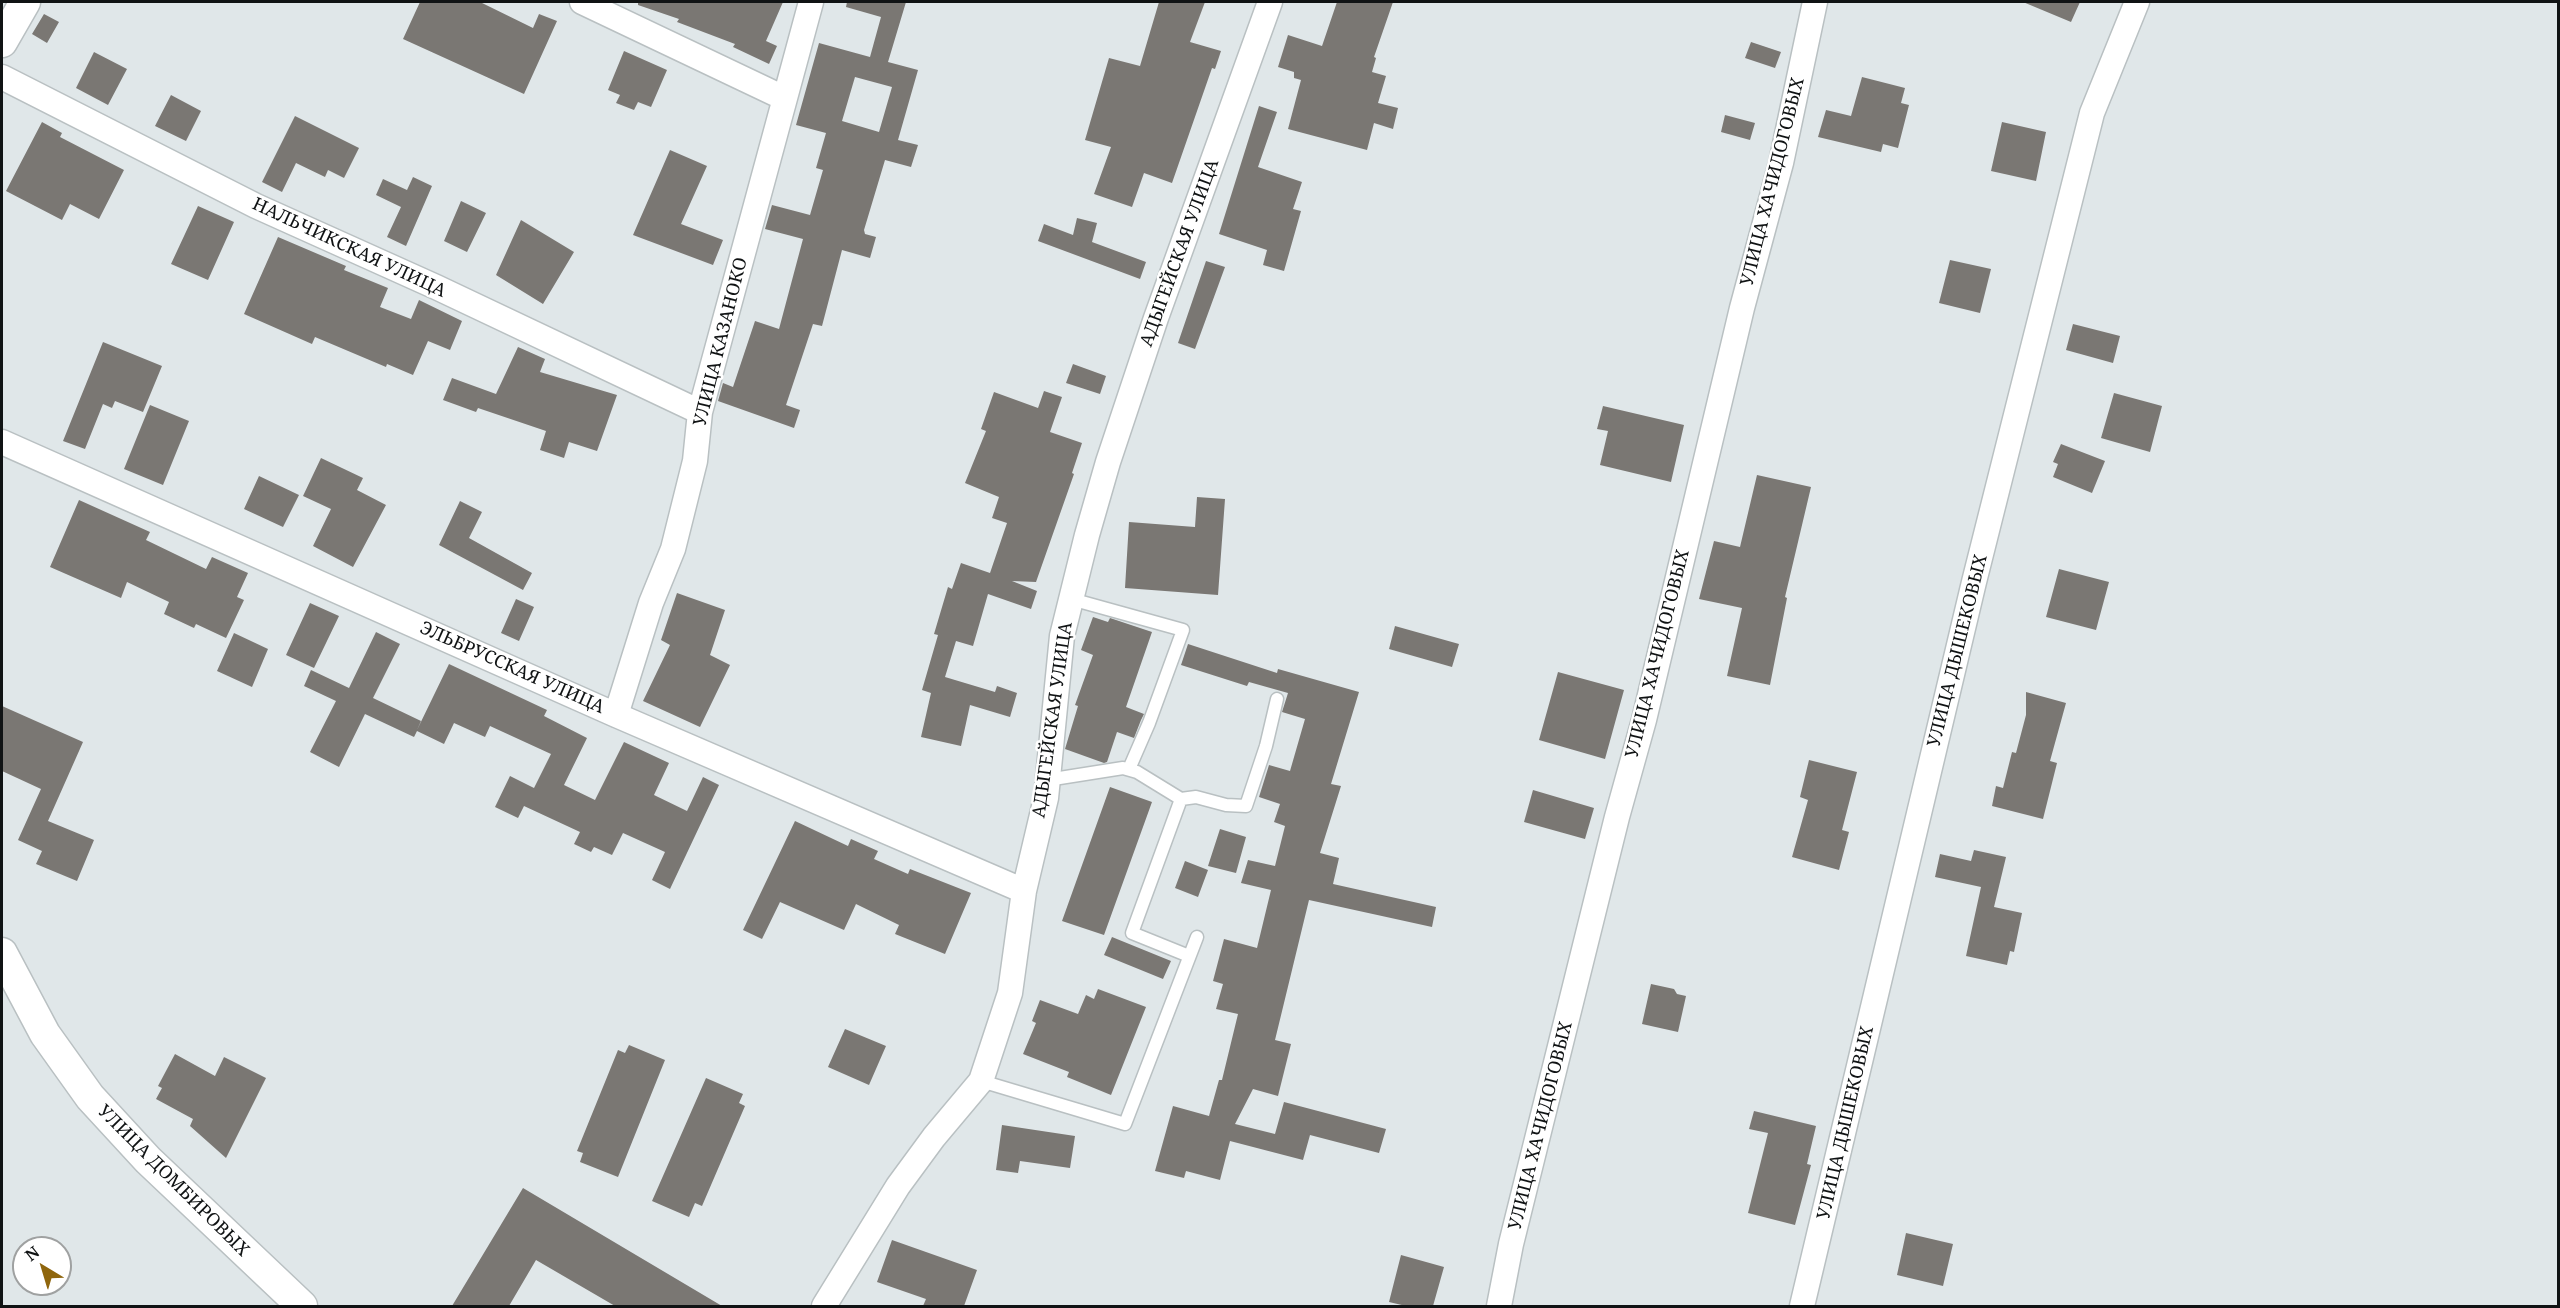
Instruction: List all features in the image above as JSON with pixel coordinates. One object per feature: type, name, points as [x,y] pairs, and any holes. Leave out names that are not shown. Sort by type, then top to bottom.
[{"type":"street","points":[[2,42],[25,2]]},
{"type":"street","points":[[582,2],[784,98]]},
{"type":"street","name":"УЛИЦА КАЗАНОКО","points":[[616,715],[651,603],[673,549],[695,461],[700,412],[811,2]]},
{"type":"street","name":"АДЫГЕЙСКАЯ УЛИЦА","points":[[824,1306],[898,1186],[934,1137],[981,1081],[1010,993],[1024,891],[1046,798],[1062,636],[1071,599],[1119,429],[1156,318],[1270,2]]},
{"type":"street","name":"УЛИЦА ХАЧИДОГОВЫХ","points":[[1499,1306],[1511,1244],[1617,817],[1644,720],[1742,308],[1781,164],[1815,2]]},
{"type":"street","name":"УЛИЦА ДЫШЕКОВЫХ","points":[[1802,1306],[1974,582],[2092,113],[2137,2]]},
{"type":"street","name":"НАЛЬЧИКСКАЯ УЛИЦА","points":[[2,77],[256,206],[436,287],[700,412]]},
{"type":"street","name":"ЭЛЬБРУССКАЯ УЛИЦА","points":[[2,442],[616,715],[1024,891]]},
{"type":"street","name":"УЛИЦА ДОМБИРОВЫХ","points":[[2,953],[45,1034],[90,1097],[148,1160],[302,1306]]},
{"type":"lane","points":[[1071,599],[1183,630],[1129,770]]},
{"type":"lane","points":[[1047,780],[1123,768],[1137,772],[1181,799],[1196,797],[1226,805],[1246,806],[1266,746],[1277,699]]},
{"type":"lane","points":[[1181,799],[1132,933],[1189,956]]},
{"type":"lane","points":[[981,1081],[1125,1124],[1197,937]]},
{"type":"building","points":[[420,2],[480,2],[533,28],[539,14],[557,21],[524,94],[403,39]]},
{"type":"building","points":[[638,2],[783,2],[766,41],[777,46],[769,64],[733,47],[735,44],[677,22],[679,19],[638,5]]},
{"type":"building","points":[[847,2],[906,2],[888,62],[918,70],[898,140],[918,145],[911,167],[885,160],[864,230],[865,234],[876,237],[870,258],[842,250],[822,326],[813,324],[786,405],[800,410],[794,428],[718,401],[723,383],[733,387],[755,321],[779,329],[803,239],[765,229],[772,205],[810,215],[823,170],[816,168],[826,133],[796,125],[819,43],[870,57],[881,17],[846,7]],"holes":[[[855,77],[892,87],[879,132],[842,121]]]},
{"type":"building","points":[[1159,2],[1205,2],[1190,42],[1221,51],[1215,69],[1212,68],[1172,183],[1144,173],[1132,207],[1094,194],[1111,147],[1085,140],[1109,58],[1140,66]]},
{"type":"building","points":[[1337,2],[1393,2],[1374,57],[1376,58],[1372,72],[1386,76],[1378,103],[1398,108],[1393,129],[1374,123],[1367,150],[1288,129],[1301,80],[1294,78],[1294,72],[1278,67],[1288,35],[1322,46]]},
{"type":"building","points":[[2023,2],[2080,2],[2071,22]]},
{"type":"building","points":[[44,14],[59,22],[47,43],[32,34]]},
{"type":"building","points":[[1751,42],[1781,52],[1775,68],[1745,58]]},
{"type":"building","points":[[624,51],[667,70],[651,107],[638,102],[634,110],[616,103],[620,95],[608,90]]},
{"type":"building","points":[[94,52],[127,69],[108,105],[76,88]]},
{"type":"building","points":[[1862,77],[1905,88],[1901,103],[1909,105],[1898,148],[1883,144],[1881,152],[1818,137],[1826,110],[1851,116]]},
{"type":"building","points":[[171,95],[201,111],[186,141],[155,126]]},
{"type":"building","points":[[1259,106],[1277,112],[1258,167],[1302,182],[1293,209],[1301,211],[1284,271],[1263,265],[1267,250],[1219,234]]},
{"type":"building","points":[[1725,115],[1755,123],[1750,140],[1721,132]]},
{"type":"building","points":[[295,116],[359,148],[344,178],[328,170],[325,177],[296,163],[282,192],[262,182]]},
{"type":"building","points":[[42,122],[62,133],[60,137],[124,170],[99,219],[70,204],[62,220],[6,191]]},
{"type":"building","points":[[2002,122],[2046,132],[2036,181],[1991,171]]},
{"type":"building","points":[[670,150],[707,166],[681,224],[723,240],[713,265],[633,235]]},
{"type":"building","points":[[413,177],[432,186],[406,246],[387,237],[401,207],[376,195],[383,179],[407,190]]},
{"type":"building","points":[[461,201],[486,213],[467,252],[444,241]]},
{"type":"building","points":[[198,206],[234,222],[208,280],[171,264]]},
{"type":"building","points":[[1077,218],[1097,223],[1092,242],[1146,262],[1140,279],[1038,241],[1044,224],[1073,235]]},
{"type":"building","points":[[521,220],[574,252],[543,304],[496,275]]},
{"type":"building","points":[[278,237],[346,266],[344,270],[388,288],[380,307],[411,319],[419,300],[462,321],[450,350],[428,341],[413,375],[387,364],[386,367],[315,337],[312,344],[244,314]]},
{"type":"building","points":[[1950,260],[1991,269],[1980,313],[1939,303]]},
{"type":"building","points":[[1206,261],[1225,267],[1195,349],[1178,343]]},
{"type":"building","points":[[2073,324],[2120,336],[2113,363],[2066,350]]},
{"type":"building","points":[[103,342],[162,366],[143,412],[115,401],[112,408],[103,404],[85,449],[63,441]]},
{"type":"building","points":[[518,347],[545,359],[540,372],[617,395],[597,451],[569,442],[564,458],[540,450],[546,431],[478,408],[476,412],[443,400],[452,378],[496,394]]},
{"type":"building","points":[[1073,364],[1106,376],[1100,394],[1066,383]]},
{"type":"building","points":[[1044,391],[1062,397],[1050,432],[1082,443],[1072,473],[1074,474],[1036,582],[1012,581],[1037,591],[1031,609],[988,594],[973,646],[956,641],[945,677],[995,692],[997,686],[1017,693],[1010,717],[970,705],[961,746],[921,737],[931,693],[922,690],[938,635],[934,634],[948,587],[952,589],[961,563],[990,573],[1007,523],[992,518],[999,497],[965,483],[986,431],[981,429],[994,392],[1038,408]]},
{"type":"building","points":[[2114,393],[2162,406],[2150,452],[2101,438]]},
{"type":"building","points":[[150,405],[189,421],[163,485],[124,469]]},
{"type":"building","points":[[1603,406],[1684,425],[1671,482],[1600,465],[1608,431],[1597,429]]},
{"type":"building","points":[[2061,444],[2105,461],[2092,493],[2053,477],[2058,464],[2053,462]]},
{"type":"building","points":[[321,458],[363,478],[357,490],[386,505],[353,567],[313,546],[331,509],[303,496]]},
{"type":"building","points":[[1757,475],[1811,487],[1785,597],[1787,598],[1770,685],[1727,676],[1742,608],[1699,599],[1714,541],[1740,547]]},
{"type":"building","points":[[259,476],[299,495],[283,527],[244,509]]},
{"type":"building","points":[[1197,497],[1225,499],[1218,595],[1125,588],[1129,522],[1195,527]]},
{"type":"building","points":[[79,500],[150,532],[146,540],[206,569],[212,557],[248,573],[237,597],[244,600],[226,638],[196,624],[194,628],[164,614],[169,602],[127,582],[121,598],[50,567]]},
{"type":"building","points":[[460,501],[482,512],[469,538],[532,573],[523,590],[439,545]]},
{"type":"building","points":[[2059,569],[2109,582],[2096,630],[2046,617]]},
{"type":"building","points":[[677,593],[725,610],[710,655],[730,665],[700,727],[643,701],[670,645],[661,640]]},
{"type":"building","points":[[516,599],[534,607],[519,641],[501,633]]},
{"type":"building","points":[[310,603],[339,616],[314,668],[286,655]]},
{"type":"building","points":[[1093,617],[1108,622],[1110,618],[1152,632],[1126,707],[1144,714],[1134,738],[1117,732],[1107,762],[1104,763],[1065,749],[1078,706],[1075,705],[1093,655],[1081,650]]},
{"type":"building","points":[[1395,626],[1459,644],[1452,667],[1389,649]]},
{"type":"building","points":[[376,632],[400,644],[373,698],[421,721],[417,730],[449,664],[547,710],[544,716],[587,738],[564,785],[595,800],[624,742],[669,763],[654,795],[687,811],[703,777],[719,785],[670,889],[652,880],[665,852],[623,833],[612,855],[594,847],[591,852],[574,844],[580,832],[524,806],[518,818],[495,807],[510,776],[534,788],[551,754],[490,726],[485,737],[454,723],[444,744],[417,731],[414,737],[365,714],[339,767],[310,752],[336,701],[304,686],[311,670],[349,688]]},
{"type":"building","points":[[234,633],[268,649],[252,687],[217,671]]},
{"type":"building","points":[[1188,644],[1277,673],[1278,669],[1359,692],[1331,784],[1341,786],[1320,853],[1339,858],[1333,884],[1436,907],[1432,927],[1309,900],[1275,1040],[1291,1044],[1278,1096],[1253,1089],[1235,1124],[1275,1134],[1284,1102],[1386,1129],[1379,1153],[1310,1135],[1303,1160],[1230,1141],[1220,1180],[1186,1171],[1184,1178],[1155,1171],[1173,1106],[1209,1116],[1219,1080],[1222,1080],[1238,1014],[1216,1009],[1223,984],[1213,981],[1224,939],[1257,948],[1271,890],[1241,883],[1248,860],[1275,866],[1285,826],[1274,822],[1280,804],[1259,797],[1269,765],[1290,771],[1305,719],[1282,712],[1288,693],[1249,682],[1247,686],[1181,665]]},
{"type":"building","points":[[1558,672],[1624,690],[1605,759],[1539,740]]},
{"type":"building","points":[[2026,692],[2066,703],[2050,761],[2057,763],[2043,819],[1992,806],[1996,786],[2003,788],[2012,752],[2016,753],[2026,715]]},
{"type":"building","points":[[2,706],[83,742],[48,821],[94,840],[77,881],[36,864],[42,851],[18,840],[41,789],[2,771]]},
{"type":"building","points":[[1809,760],[1857,772],[1842,830],[1849,832],[1839,870],[1792,857],[1808,800],[1800,797]]},
{"type":"building","points":[[1110,787],[1152,802],[1104,935],[1062,921]]},
{"type":"building","points":[[1533,790],[1594,808],[1585,839],[1524,822]]},
{"type":"building","points":[[795,821],[848,846],[851,839],[878,851],[874,859],[908,874],[910,869],[971,893],[945,954],[895,934],[899,925],[856,904],[844,930],[780,902],[762,939],[743,930]]},
{"type":"building","points":[[1220,829],[1246,837],[1236,873],[1208,866]]},
{"type":"building","points":[[1974,850],[2006,857],[1994,907],[2022,913],[2014,952],[2010,951],[2007,965],[1966,956],[1981,887],[1935,877],[1940,854],[1971,861]]},
{"type":"building","points":[[1185,861],[1208,870],[1198,897],[1175,888]]},
{"type":"building","points":[[1112,937],[1171,961],[1163,979],[1104,955]]},
{"type":"building","points":[[1651,984],[1674,989],[1677,994],[1686,996],[1678,1032],[1642,1024]]},
{"type":"building","points":[[1098,989],[1146,1007],[1111,1095],[1067,1077],[1069,1072],[1023,1054],[1036,1023],[1032,1021],[1040,1000],[1078,1014],[1086,995],[1094,999]]},
{"type":"building","points":[[845,1029],[886,1046],[869,1085],[828,1067]]},
{"type":"building","points":[[629,1045],[665,1060],[618,1177],[580,1162],[583,1153],[577,1151],[618,1050],[625,1053]]},
{"type":"building","points":[[175,1054],[215,1076],[224,1057],[266,1078],[226,1158],[190,1126],[193,1119],[156,1099],[162,1088],[158,1086]]},
{"type":"building","points":[[706,1078],[743,1094],[739,1103],[745,1106],[702,1206],[695,1203],[689,1217],[652,1201]]},
{"type":"building","points":[[1754,1111],[1816,1126],[1807,1164],[1811,1165],[1795,1225],[1748,1213],[1768,1133],[1749,1129]]},
{"type":"building","points":[[1002,1125],[1075,1136],[1070,1168],[1020,1161],[1018,1173],[996,1170]]},
{"type":"building","points":[[523,1188],[722,1306],[615,1306],[536,1260],[509,1306],[452,1306]]},
{"type":"building","points":[[1906,1233],[1953,1244],[1943,1286],[1897,1275]]},
{"type":"building","points":[[892,1240],[977,1270],[964,1306],[923,1306],[926,1299],[877,1282]]},
{"type":"building","points":[[1401,1255],[1444,1267],[1433,1306],[1406,1306],[1389,1302]]}]
